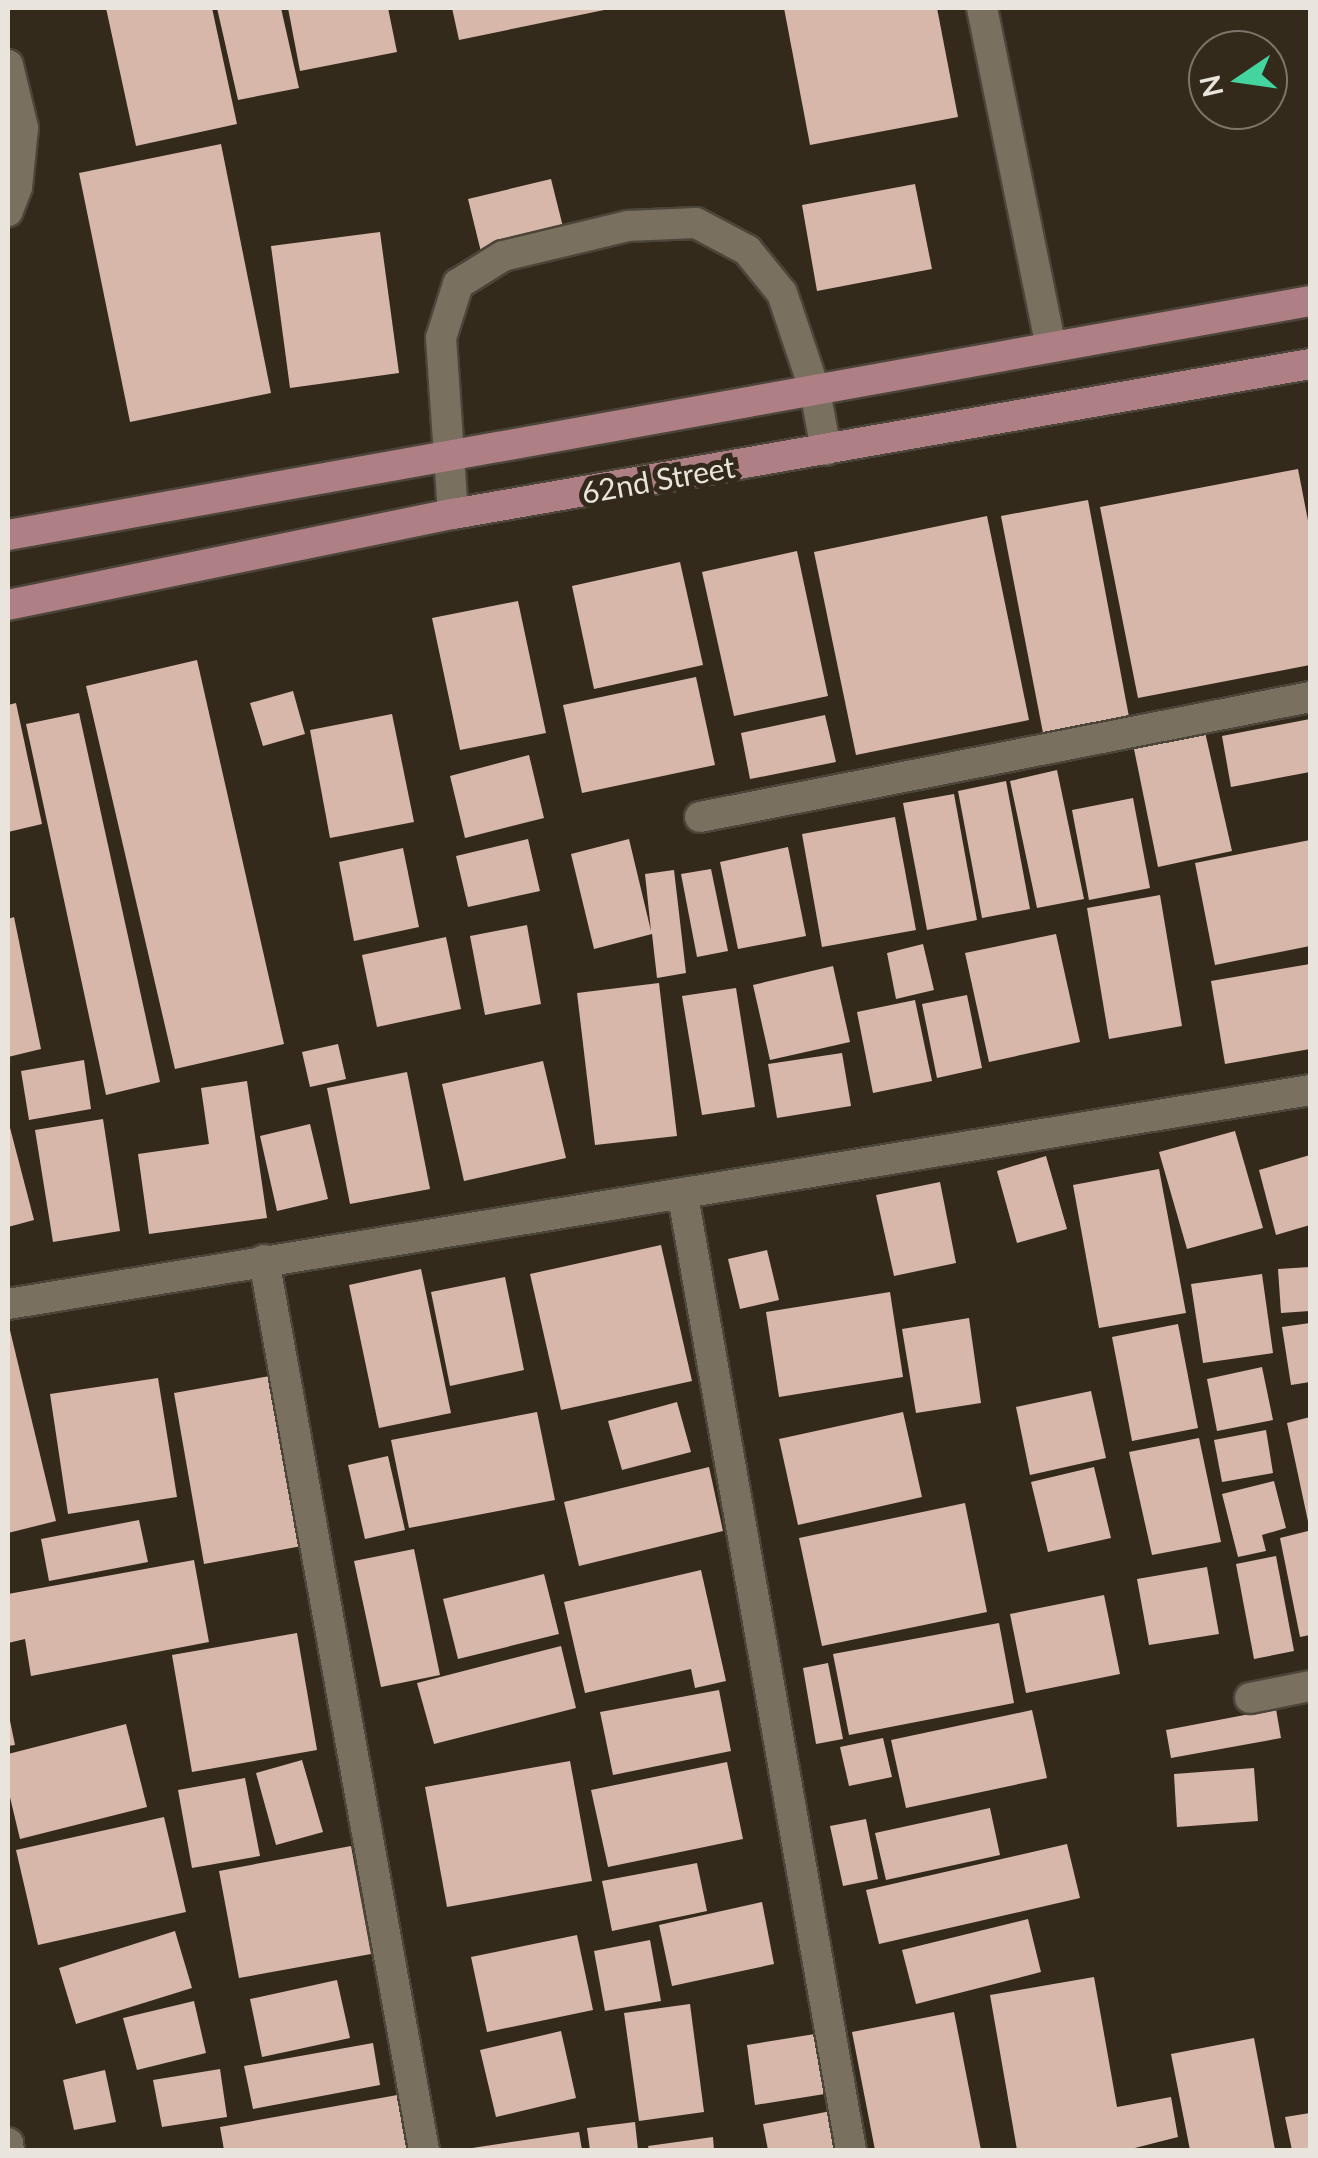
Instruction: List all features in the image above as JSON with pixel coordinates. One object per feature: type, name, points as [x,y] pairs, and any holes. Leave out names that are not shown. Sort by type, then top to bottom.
[{"type":"main road","name":"62nd Street","points":[[8,535],[1310,302]]},
{"type":"main road","name":"62nd Street","points":[[8,605],[453,514],[1310,364]]},
{"type":"street","points":[[982,8],[1052,346]]},
{"type":"street","points":[[8,64],[24,128],[17,187],[8,211]]},
{"type":"street","points":[[453,514],[444,454],[442,338],[458,284],[503,256],[628,226],[696,224],[747,250],[782,292],[816,391],[826,450]]},
{"type":"street","points":[[700,817],[1310,697]]},
{"type":"street","points":[[8,1304],[264,1260],[684,1196],[1310,1090]]},
{"type":"street","points":[[684,1196],[851,2150]]},
{"type":"street","points":[[264,1260],[424,2150]]},
{"type":"street","points":[[1250,1698],[1310,1686]]},
{"type":"street","points":[[8,2143],[9,2150]]},
{"type":"building","points":[[106,8],[212,8],[237,124],[136,146]]},
{"type":"building","points":[[217,8],[281,8],[299,88],[238,100]]},
{"type":"building","points":[[288,8],[388,8],[397,52],[300,71]]},
{"type":"building","points":[[452,8],[609,8],[609,9],[459,40]]},
{"type":"building","points":[[784,8],[937,8],[958,117],[810,145]]},
{"type":"building","points":[[221,144],[271,393],[130,422],[79,173]]},
{"type":"building","points":[[551,179],[565,235],[482,256],[468,199]]},
{"type":"building","points":[[915,184],[932,269],[817,291],[802,205]]},
{"type":"building","points":[[380,232],[399,373],[290,388],[271,246]]},
{"type":"building","points":[[1298,469],[1310,531],[1310,665],[1138,698],[1100,507]]},
{"type":"building","points":[[1088,500],[1129,717],[1043,733],[1001,516]]},
{"type":"building","points":[[987,516],[1029,720],[856,755],[814,552]]},
{"type":"building","points":[[797,551],[828,696],[734,716],[702,572]]},
{"type":"building","points":[[680,562],[703,665],[594,689],[572,586]]},
{"type":"building","points":[[518,601],[546,733],[460,750],[432,618]]},
{"type":"building","points":[[197,660],[284,1044],[175,1069],[86,686]]},
{"type":"building","points":[[696,677],[715,765],[582,793],[563,705]]},
{"type":"building","points":[[293,691],[305,734],[263,746],[250,703]]},
{"type":"building","points":[[16,703],[42,824],[8,832],[8,705]]},
{"type":"building","points":[[79,713],[160,1082],[106,1095],[26,724]]},
{"type":"building","points":[[392,714],[414,822],[330,838],[310,730]]},
{"type":"building","points":[[825,715],[836,762],[750,779],[741,733]]},
{"type":"building","points":[[1310,719],[1310,772],[1231,787],[1222,736]]},
{"type":"building","points":[[1205,732],[1232,851],[1158,867],[1134,749]]},
{"type":"building","points":[[529,755],[544,818],[465,838],[450,776]]},
{"type":"building","points":[[1057,770],[1084,899],[1037,908],[1010,781]]},
{"type":"building","points":[[1006,781],[1030,909],[982,918],[958,791]]},
{"type":"building","points":[[954,794],[977,920],[927,930],[903,803]]},
{"type":"building","points":[[1133,798],[1150,888],[1089,900],[1072,810]]},
{"type":"building","points":[[895,817],[916,930],[822,947],[802,834]]},
{"type":"building","points":[[528,839],[540,891],[468,907],[456,856]]},
{"type":"building","points":[[629,839],[651,931],[645,874],[674,870],[686,973],[657,978],[652,934],[594,949],[571,854]]},
{"type":"building","points":[[1310,840],[1310,946],[1215,965],[1195,863]]},
{"type":"building","points":[[788,847],[806,936],[738,949],[720,862]]},
{"type":"building","points":[[403,848],[419,927],[354,941],[339,862]]},
{"type":"building","points":[[711,869],[728,951],[697,957],[681,874]]},
{"type":"building","points":[[1160,895],[1182,1026],[1109,1039],[1087,908]]},
{"type":"building","points":[[14,917],[41,1049],[8,1057],[8,919]]},
{"type":"building","points":[[527,925],[541,1004],[485,1015],[470,936]]},
{"type":"building","points":[[1056,934],[1080,1042],[989,1062],[965,953]]},
{"type":"building","points":[[446,937],[461,1009],[377,1027],[362,955]]},
{"type":"building","points":[[923,944],[934,990],[896,999],[887,953]]},
{"type":"building","points":[[1310,964],[1310,1049],[1225,1064],[1211,981]]},
{"type":"building","points":[[833,966],[850,1042],[770,1060],[753,985]]},
{"type":"building","points":[[659,983],[677,1136],[595,1145],[577,993]]},
{"type":"building","points":[[736,988],[755,1107],[702,1115],[682,996]]},
{"type":"building","points":[[967,995],[982,1068],[937,1078],[922,1004]]},
{"type":"building","points":[[915,1000],[932,1081],[873,1093],[857,1012]]},
{"type":"building","points":[[338,1044],[346,1079],[310,1087],[302,1052]]},
{"type":"building","points":[[842,1053],[851,1106],[777,1118],[768,1064]]},
{"type":"building","points":[[84,1060],[91,1109],[29,1120],[21,1071]]},
{"type":"building","points":[[543,1061],[566,1158],[464,1181],[442,1084]]},
{"type":"building","points":[[407,1072],[430,1189],[350,1204],[327,1088]]},
{"type":"building","points":[[247,1081],[267,1218],[149,1234],[138,1154],[209,1144],[201,1088]]},
{"type":"building","points":[[103,1119],[120,1231],[53,1242],[35,1130]]},
{"type":"building","points":[[8,1120],[34,1220],[8,1227]]},
{"type":"building","points":[[310,1124],[328,1199],[277,1211],[260,1136]]},
{"type":"building","points":[[1235,1131],[1263,1228],[1187,1249],[1159,1152]]},
{"type":"building","points":[[1310,1155],[1310,1225],[1276,1235],[1259,1170]]},
{"type":"building","points":[[1046,1156],[1067,1229],[1017,1243],[997,1171]]},
{"type":"building","points":[[1159,1169],[1186,1313],[1099,1328],[1073,1185]]},
{"type":"building","points":[[940,1182],[956,1263],[894,1276],[876,1195]]},
{"type":"building","points":[[661,1245],[692,1381],[561,1410],[530,1274]]},
{"type":"building","points":[[767,1250],[779,1300],[740,1309],[728,1259]]},
{"type":"building","points":[[1310,1267],[1310,1311],[1281,1313],[1278,1269]]},
{"type":"building","points":[[421,1269],[451,1413],[379,1428],[349,1285]]},
{"type":"building","points":[[1262,1274],[1273,1353],[1203,1363],[1191,1284]]},
{"type":"building","points":[[505,1277],[524,1370],[450,1386],[431,1292]]},
{"type":"building","points":[[890,1292],[903,1377],[779,1397],[766,1312]]},
{"type":"building","points":[[969,1318],[981,1403],[916,1413],[902,1329]]},
{"type":"building","points":[[8,1322],[56,1521],[8,1533]]},
{"type":"building","points":[[1310,1323],[1310,1382],[1291,1385],[1282,1327]]},
{"type":"building","points":[[1178,1324],[1198,1428],[1132,1441],[1112,1337]]},
{"type":"building","points":[[1262,1367],[1273,1420],[1217,1431],[1207,1379]]},
{"type":"building","points":[[270,1376],[302,1546],[204,1564],[174,1393]]},
{"type":"building","points":[[158,1378],[177,1497],[68,1514],[50,1394]]},
{"type":"building","points":[[1091,1391],[1106,1458],[1030,1475],[1016,1407]]},
{"type":"building","points":[[677,1402],[691,1452],[622,1470],[608,1421]]},
{"type":"building","points":[[537,1412],[555,1500],[409,1528],[391,1440]]},
{"type":"building","points":[[903,1412],[922,1497],[798,1525],[779,1439]]},
{"type":"building","points":[[1310,1417],[1310,1525],[1309,1526],[1287,1423]]},
{"type":"building","points":[[1266,1430],[1273,1473],[1222,1482],[1214,1440]]},
{"type":"building","points":[[1199,1438],[1221,1542],[1152,1555],[1129,1452]]},
{"type":"building","points":[[388,1456],[405,1530],[365,1539],[348,1465]]},
{"type":"building","points":[[709,1467],[723,1531],[579,1566],[564,1502]]},
{"type":"building","points":[[1094,1467],[1111,1538],[1048,1552],[1031,1482]]},
{"type":"building","points":[[1274,1481],[1286,1528],[1262,1535],[1266,1551],[1238,1557],[1222,1494]]},
{"type":"building","points":[[965,1503],[987,1612],[822,1646],[799,1538]]},
{"type":"building","points":[[139,1520],[148,1562],[49,1581],[41,1539]]},
{"type":"building","points":[[1308,1531],[1310,1635],[1300,1637],[1280,1538]]},
{"type":"building","points":[[414,1549],[440,1675],[381,1687],[354,1561]]},
{"type":"building","points":[[1276,1556],[1294,1651],[1254,1659],[1236,1564]]},
{"type":"building","points":[[194,1560],[209,1642],[31,1676],[25,1639],[8,1643],[8,1594]]},
{"type":"building","points":[[1207,1567],[1219,1634],[1149,1645],[1137,1579]]},
{"type":"building","points":[[701,1570],[726,1681],[695,1688],[691,1669],[585,1693],[564,1602]]},
{"type":"building","points":[[544,1574],[559,1634],[458,1659],[443,1599]]},
{"type":"building","points":[[1104,1595],[1120,1674],[1026,1693],[1010,1614]]},
{"type":"building","points":[[999,1623],[1014,1703],[849,1735],[833,1654]]},
{"type":"building","points":[[297,1633],[317,1750],[192,1772],[172,1655]]},
{"type":"building","points":[[561,1646],[576,1708],[434,1744],[417,1683]]},
{"type":"building","points":[[828,1663],[843,1739],[816,1744],[803,1668]]},
{"type":"building","points":[[719,1690],[731,1751],[613,1775],[600,1712]]},
{"type":"building","points":[[1276,1709],[1281,1738],[1171,1758],[1166,1730]]},
{"type":"building","points":[[1032,1710],[1047,1778],[906,1808],[891,1740]]},
{"type":"building","points":[[8,1711],[15,1745],[8,1746]]},
{"type":"building","points":[[126,1724],[147,1807],[20,1839],[8,1789],[8,1754]]},
{"type":"building","points":[[883,1738],[892,1777],[849,1786],[840,1747]]},
{"type":"building","points":[[302,1760],[323,1832],[276,1845],[256,1773]]},
{"type":"building","points":[[570,1761],[592,1881],[447,1907],[425,1787]]},
{"type":"building","points":[[727,1762],[743,1839],[608,1867],[591,1790]]},
{"type":"building","points":[[1254,1768],[1258,1821],[1177,1827],[1174,1774]]},
{"type":"building","points":[[245,1778],[260,1856],[192,1868],[178,1790]]},
{"type":"building","points":[[990,1808],[1000,1855],[886,1880],[875,1833]]},
{"type":"building","points":[[164,1817],[186,1912],[38,1945],[16,1850]]},
{"type":"building","points":[[866,1819],[878,1879],[843,1886],[830,1826]]},
{"type":"building","points":[[1067,1844],[1080,1898],[879,1944],[866,1890]]},
{"type":"building","points":[[351,1846],[371,1954],[239,1978],[219,1871]]},
{"type":"building","points":[[697,1863],[707,1911],[612,1931],[602,1881]]},
{"type":"building","points":[[762,1902],[774,1964],[672,1986],[659,1925]]},
{"type":"building","points":[[1028,1919],[1041,1972],[916,2004],[902,1950]]},
{"type":"building","points":[[175,1931],[192,1988],[76,2024],[59,1968]]},
{"type":"building","points":[[577,1935],[593,2010],[487,2032],[471,1957]]},
{"type":"building","points":[[650,1940],[661,2001],[605,2011],[594,1951]]},
{"type":"building","points":[[1094,1977],[1117,2107],[1171,2097],[1178,2137],[1127,2150],[1017,2150],[990,1995]]},
{"type":"building","points":[[337,1980],[350,2038],[262,2057],[250,1999]]},
{"type":"building","points":[[194,2001],[206,2053],[137,2070],[123,2018]]},
{"type":"building","points":[[690,2004],[704,2112],[639,2121],[624,2013]]},
{"type":"building","points":[[954,2012],[981,2150],[875,2150],[852,2032]]},
{"type":"building","points":[[561,2031],[576,2098],[496,2117],[480,2050]]},
{"type":"building","points":[[821,2033],[831,2093],[755,2105],[747,2045]]},
{"type":"building","points":[[1254,2038],[1275,2150],[1190,2150],[1171,2054]]},
{"type":"building","points":[[373,2043],[380,2085],[253,2109],[244,2066]]},
{"type":"building","points":[[220,2069],[227,2117],[162,2127],[153,2080]]},
{"type":"building","points":[[105,2070],[116,2122],[74,2130],[63,2080]]},
{"type":"building","points":[[403,2094],[414,2150],[224,2150],[220,2127]]},
{"type":"building","points":[[831,2111],[839,2150],[768,2150],[763,2124]]},
{"type":"building","points":[[1310,2113],[1310,2150],[1292,2150],[1285,2117]]},
{"type":"building","points":[[635,2122],[638,2150],[590,2150],[587,2128]]},
{"type":"building","points":[[579,2132],[582,2150],[472,2150],[472,2148]]},
{"type":"building","points":[[713,2137],[714,2150],[649,2150],[648,2146]]}]
